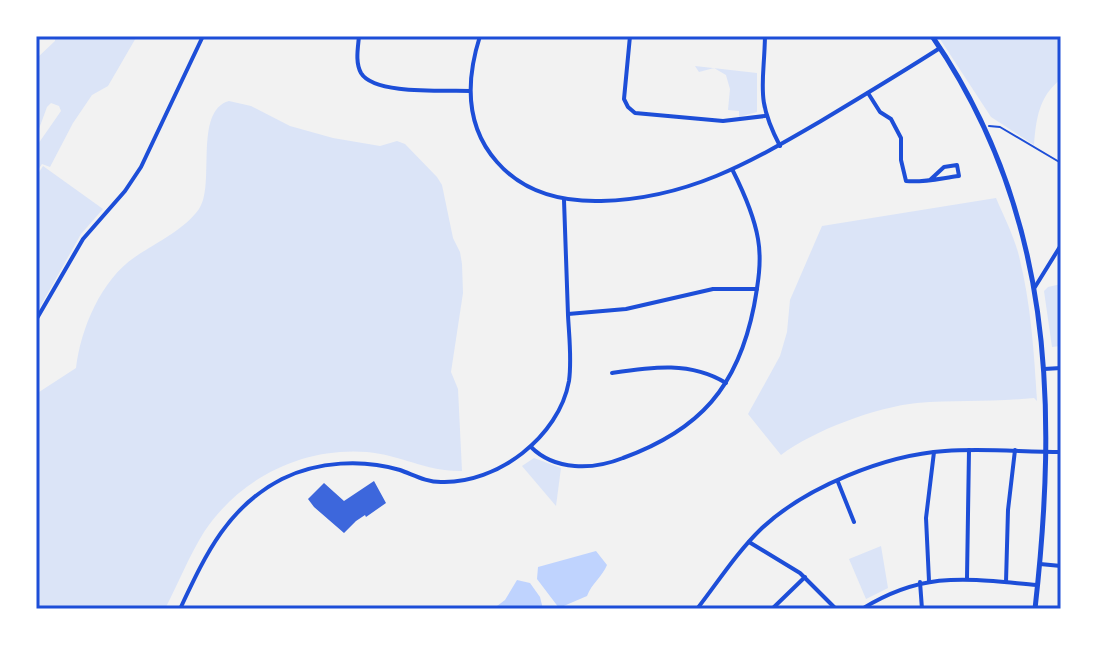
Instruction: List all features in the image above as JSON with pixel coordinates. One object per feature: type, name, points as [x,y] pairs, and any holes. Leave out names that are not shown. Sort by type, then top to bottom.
[{"type":"street","points":[[36,320],[83,239],[125,191],[141,167],[203,36]]},
{"type":"street","points":[[359,36],[358,65],[363,76],[372,84],[470,91]]},
{"type":"street","points":[[480,36],[471,69],[472,112],[478,130],[497,162],[526,186],[564,200],[590,201],[640,199],[672,193],[733,171],[780,146],[940,48]]},
{"type":"street","points":[[630,36],[624,99],[635,113],[729,121],[765,116]]},
{"type":"street","points":[[765,36],[761,94],[765,116],[780,146]]},
{"type":"street","points":[[932,36],[963,82],[984,126],[1014,201],[1035,287],[1044,369],[1045,452],[1035,609]]},
{"type":"street","points":[[868,93],[880,112],[891,119],[901,138],[901,160],[906,181],[930,180],[959,176],[957,165],[944,167],[930,180]]},
{"type":"street","points":[[531,447],[546,458],[567,465],[596,466],[617,460],[657,444],[683,429],[710,404],[726,383],[746,342],[757,289],[759,258],[757,232],[747,199],[733,171]]},
{"type":"street","points":[[180,609],[205,556],[227,522],[249,501],[281,479],[311,468],[351,464],[388,467],[427,480],[457,481],[491,470],[531,447],[555,419],[566,391],[570,362],[564,200]]},
{"type":"street","points":[[1035,287],[1061,245]]},
{"type":"street","points":[[568,314],[626,309],[713,289],[757,289]]},
{"type":"street","points":[[612,373],[675,367],[726,383]]},
{"type":"street","points":[[1044,369],[1061,368]]},
{"type":"street","points":[[967,578],[969,450]]},
{"type":"street","points":[[1006,582],[1008,510],[1015,450]]},
{"type":"street","points":[[697,609],[749,542],[790,506],[838,482],[884,463],[934,452],[1061,452]]},
{"type":"street","points":[[929,581],[926,518],[934,452]]},
{"type":"street","points":[[838,482],[854,522]]},
{"type":"street","points":[[749,542],[805,577],[836,609]]},
{"type":"street","points":[[1040,564],[1061,566]]},
{"type":"street","points":[[772,609],[805,577]]},
{"type":"street","points":[[862,609],[920,582],[967,578],[1038,585]]},
{"type":"street","points":[[920,582],[922,609]]},
{"type":"path","points":[[984,126],[1000,127],[1061,163]]},
{"type":"shaded area","points":[[55,36],[137,36],[108,86],[92,95],[73,123],[50,167],[42,164],[36,173],[36,147],[61,111],[59,106],[51,103],[47,107],[36,137],[36,59],[55,41]]},
{"type":"shaded area","points":[[938,36],[1061,36],[1061,79],[1043,100],[1034,145],[991,117]]},
{"type":"shaded area","points":[[695,66],[714,68],[699,72]]},
{"type":"shaded area","points":[[714,68],[757,73],[757,112],[739,117],[739,111],[728,110],[730,89],[726,75]]},
{"type":"shaded area","points":[[229,101],[251,106],[290,126],[333,138],[380,146],[397,141],[405,144],[437,177],[442,185],[462,264],[463,293],[451,372],[458,389],[462,471],[437,469],[367,452],[319,455],[296,461],[254,482],[219,513],[204,532],[165,609],[36,609],[36,394],[76,368],[88,321],[112,278],[135,257],[186,223],[199,209],[204,198],[208,134],[212,119],[218,108]]},
{"type":"shaded area","points":[[43,166],[103,209],[81,234],[36,314],[36,177]]},
{"type":"shaded area","points":[[996,198],[1014,241],[1023,274],[1037,401],[1034,398],[901,405],[828,429],[781,455],[748,414],[780,356],[787,332],[790,300],[822,226]]},
{"type":"shaded area","points":[[1061,284],[1061,346],[1052,347],[1044,291]]},
{"type":"shaded area","points":[[534,458],[561,468],[556,506],[522,466]]},
{"type":"shaded area","points":[[881,546],[888,588],[866,599],[849,559]]},
{"type":"water","points":[[596,551],[607,565],[602,573],[587,596],[559,608],[537,579],[538,567]]},
{"type":"water","points":[[517,580],[530,583],[540,597],[543,609],[493,609],[505,600]]},
{"type":"building","points":[[374,481],[386,503],[356,521],[344,533],[308,499],[324,483],[344,501]]}]
